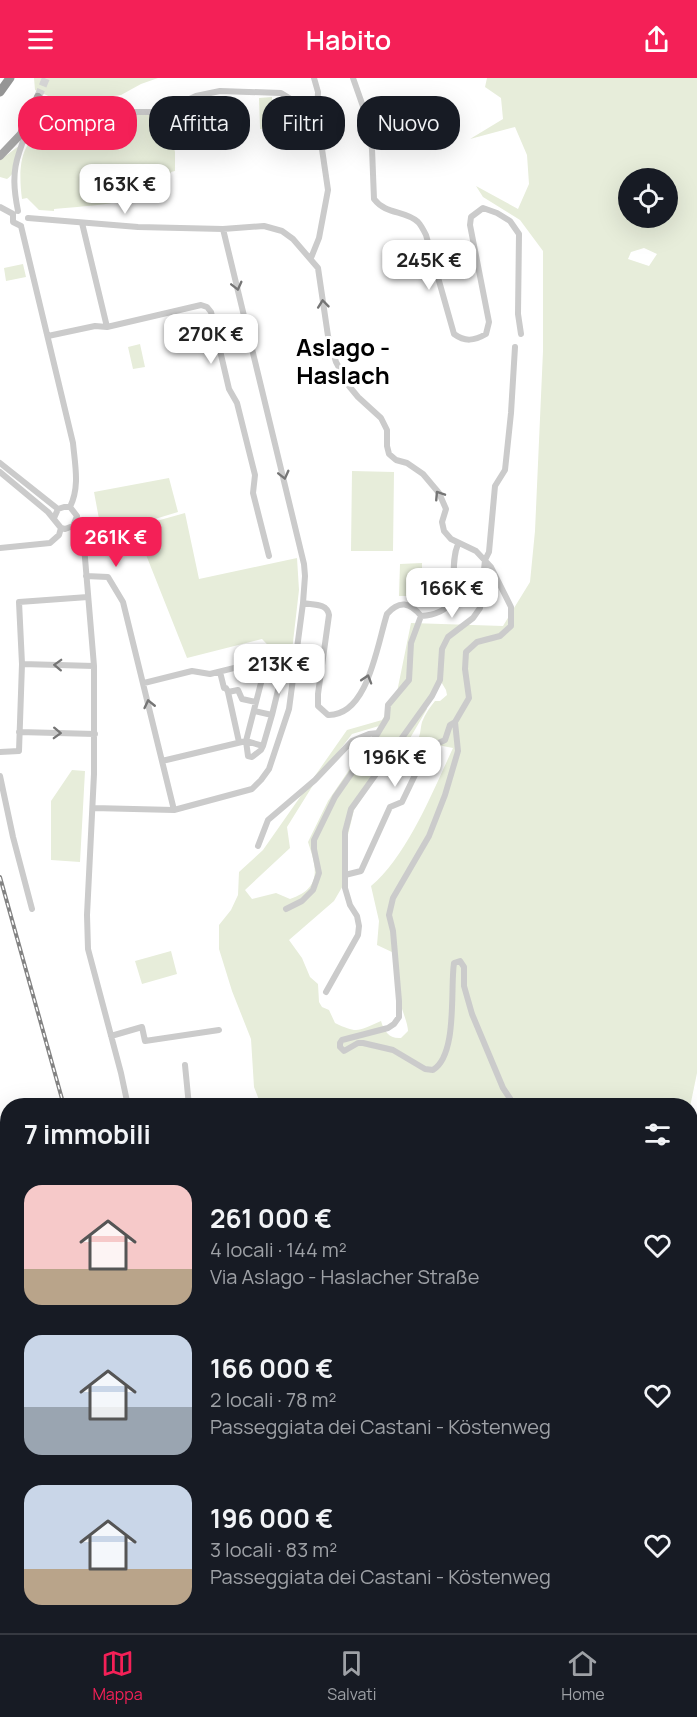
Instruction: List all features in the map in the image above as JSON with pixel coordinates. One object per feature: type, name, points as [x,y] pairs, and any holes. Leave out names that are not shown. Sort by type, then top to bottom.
[{"type":"highway","points":[[0,92],[10,78]]},
{"type":"main road","points":[[0,156],[18,138]]},
{"type":"street","points":[[315,78],[318,96]]},
{"type":"street","points":[[353,78],[366,115],[372,149],[375,199],[386,210],[406,215],[419,223],[426,235],[454,334],[462,340],[473,340],[486,334],[489,322],[470,225],[471,217],[483,208],[510,220],[519,234],[518,314],[521,334]]},
{"type":"street","points":[[137,112],[162,112],[208,93],[235,91],[281,93],[286,96]]},
{"type":"street","points":[[20,150],[13,183],[15,212],[13,222],[21,226],[73,443],[77,477],[70,507]]},
{"type":"street","points":[[311,258],[319,238],[328,190],[322,150]]},
{"type":"street","points":[[0,207],[15,212],[25,212],[28,218]]},
{"type":"street","points":[[28,218],[138,227],[223,229],[264,226],[282,231],[293,239],[318,268],[326,326],[336,362],[349,386],[381,418],[387,430],[389,454],[423,474],[440,493],[446,509],[442,522],[444,531],[458,544],[476,551],[485,560],[491,567],[511,607],[511,626],[500,636],[477,642],[466,652],[465,669],[469,698],[455,722],[450,725],[445,740],[428,748],[402,802],[390,807],[361,871],[345,874]]},
{"type":"street","points":[[21,226],[27,222],[28,218]]},
{"type":"street","points":[[82,223],[107,327]]},
{"type":"street","points":[[93,808],[174,810],[252,789],[269,769],[289,709],[303,603],[304,564],[223,229]]},
{"type":"street","points":[[48,336],[95,326],[107,327],[201,305],[207,307],[211,312],[229,389],[237,403],[255,475],[253,493],[269,556]]},
{"type":"street","points":[[326,992],[357,935],[359,926],[345,888],[345,832],[351,809],[432,696],[440,680],[442,649],[448,637],[473,618],[480,608],[485,560],[489,552],[495,486],[505,470],[515,347]]},
{"type":"street","points":[[0,463],[58,509]]},
{"type":"street","points":[[0,472],[54,518],[60,528],[59,535],[50,543],[0,548]]},
{"type":"street","points":[[54,518],[58,509],[70,507]]},
{"type":"street","points":[[60,528],[73,526],[77,516],[70,507]]},
{"type":"street","points":[[73,526],[84,546],[94,666],[95,734],[87,940],[89,960],[126,1098]]},
{"type":"street","points":[[421,616],[432,615],[450,605],[454,597],[453,562],[458,544]]},
{"type":"street","points":[[86,576],[108,577],[123,602],[174,810]]},
{"type":"street","points":[[0,752],[19,751],[22,664],[19,602],[88,597]]},
{"type":"street","points":[[303,603],[328,609],[318,706],[328,715],[338,715],[346,711],[364,691],[387,614],[393,607],[399,604],[410,605],[421,616]]},
{"type":"street","points":[[286,909],[302,900],[313,890],[320,873],[314,840],[335,797],[387,718],[388,705],[409,680],[411,643],[421,616]]},
{"type":"street","points":[[144,683],[192,671],[210,675],[220,672],[258,662],[266,655],[275,654],[281,678],[261,750],[252,757],[248,756],[242,742],[220,672]]},
{"type":"street","points":[[242,742],[254,711],[262,679],[258,662]]},
{"type":"street","points":[[22,664],[94,666]]},
{"type":"street","points":[[262,679],[281,678]]},
{"type":"street","points":[[228,692],[238,690],[243,699],[256,702]]},
{"type":"street","points":[[254,711],[272,715]]},
{"type":"street","points":[[455,722],[458,751],[445,795],[429,836],[393,898],[388,915],[393,932],[398,975],[399,1017],[388,1028],[342,1040],[340,1047],[344,1051],[358,1043],[363,1043],[393,1050],[425,1069],[433,1070],[439,1067],[446,1050],[453,1007],[454,963],[460,961],[464,967],[464,986],[472,1014],[503,1088],[510,1098]]},
{"type":"street","points":[[19,732],[95,734]]},
{"type":"street","points":[[258,846],[268,820],[315,780],[352,741],[378,733]]},
{"type":"street","points":[[162,761],[242,742],[262,746]]},
{"type":"street","points":[[0,776],[32,909]]},
{"type":"street","points":[[111,1036],[142,1027],[145,1041],[219,1030]]},
{"type":"street","points":[[185,1065],[188,1098]]},
{"type":"green space","points":[[34,78],[158,78],[114,96],[48,96],[35,90]]},
{"type":"green space","points":[[487,78],[697,78],[697,1073],[692,1098],[258,1098],[254,1087],[251,1039],[232,991],[219,949],[219,925],[231,910],[238,895],[239,872],[263,850],[347,730],[382,720],[396,697],[411,623],[503,626],[530,582],[535,531],[543,351],[543,251],[520,220],[483,197],[476,186],[518,209],[529,184],[527,155],[515,127],[470,139],[503,119],[501,98],[485,87]],"holes":[[[644,248],[657,254],[649,266],[628,259],[631,252]],[[440,680],[447,695],[440,701],[435,701],[428,711],[422,722],[417,741],[453,748],[418,822],[396,858],[371,886],[379,921],[377,945],[394,953],[395,980],[408,1031],[401,1038],[393,1037],[388,1034],[381,1021],[358,1030],[349,1029],[335,1023],[329,1010],[322,1007],[319,1002],[318,984],[310,977],[302,958],[289,940],[334,901],[348,877],[346,843],[354,810],[402,739],[409,740]],[[379,726],[328,801],[308,842],[315,869],[308,889],[290,899],[276,893],[252,899],[245,890],[290,848],[287,827],[315,782],[352,734]]]},
{"type":"green space","points":[[259,98],[262,98],[262,129],[260,129]]},
{"type":"green space","points":[[137,114],[149,115],[149,150],[174,150],[175,171],[171,172],[165,181],[152,192],[130,200],[54,209],[54,211],[39,210],[27,198],[22,199],[21,172],[26,150],[137,150]]},
{"type":"green space","points":[[18,147],[16,165],[13,173],[7,179],[0,177],[0,160]]},
{"type":"green space","points":[[23,264],[26,277],[6,281],[4,268]]},
{"type":"green space","points":[[140,344],[145,367],[133,369],[128,347]]},
{"type":"green space","points":[[352,471],[394,472],[393,551],[351,551]]},
{"type":"green space","points":[[169,478],[178,512],[102,535],[94,492]]},
{"type":"green space","points":[[185,513],[199,579],[297,558],[299,590],[290,668],[262,639],[187,658],[135,527]]},
{"type":"green space","points":[[422,563],[422,596],[399,596],[400,564]]},
{"type":"green space","points":[[72,770],[85,771],[80,862],[51,860],[51,801]]},
{"type":"green space","points":[[171,951],[177,974],[142,984],[135,961]]},
{"type":"tunnel","points":[[38,96],[46,78]]},
{"type":"railway","points":[[0,877],[62,1098]]},
{"type":"district","name":"Aslago - Haslach","points":[[343,360]]}]
